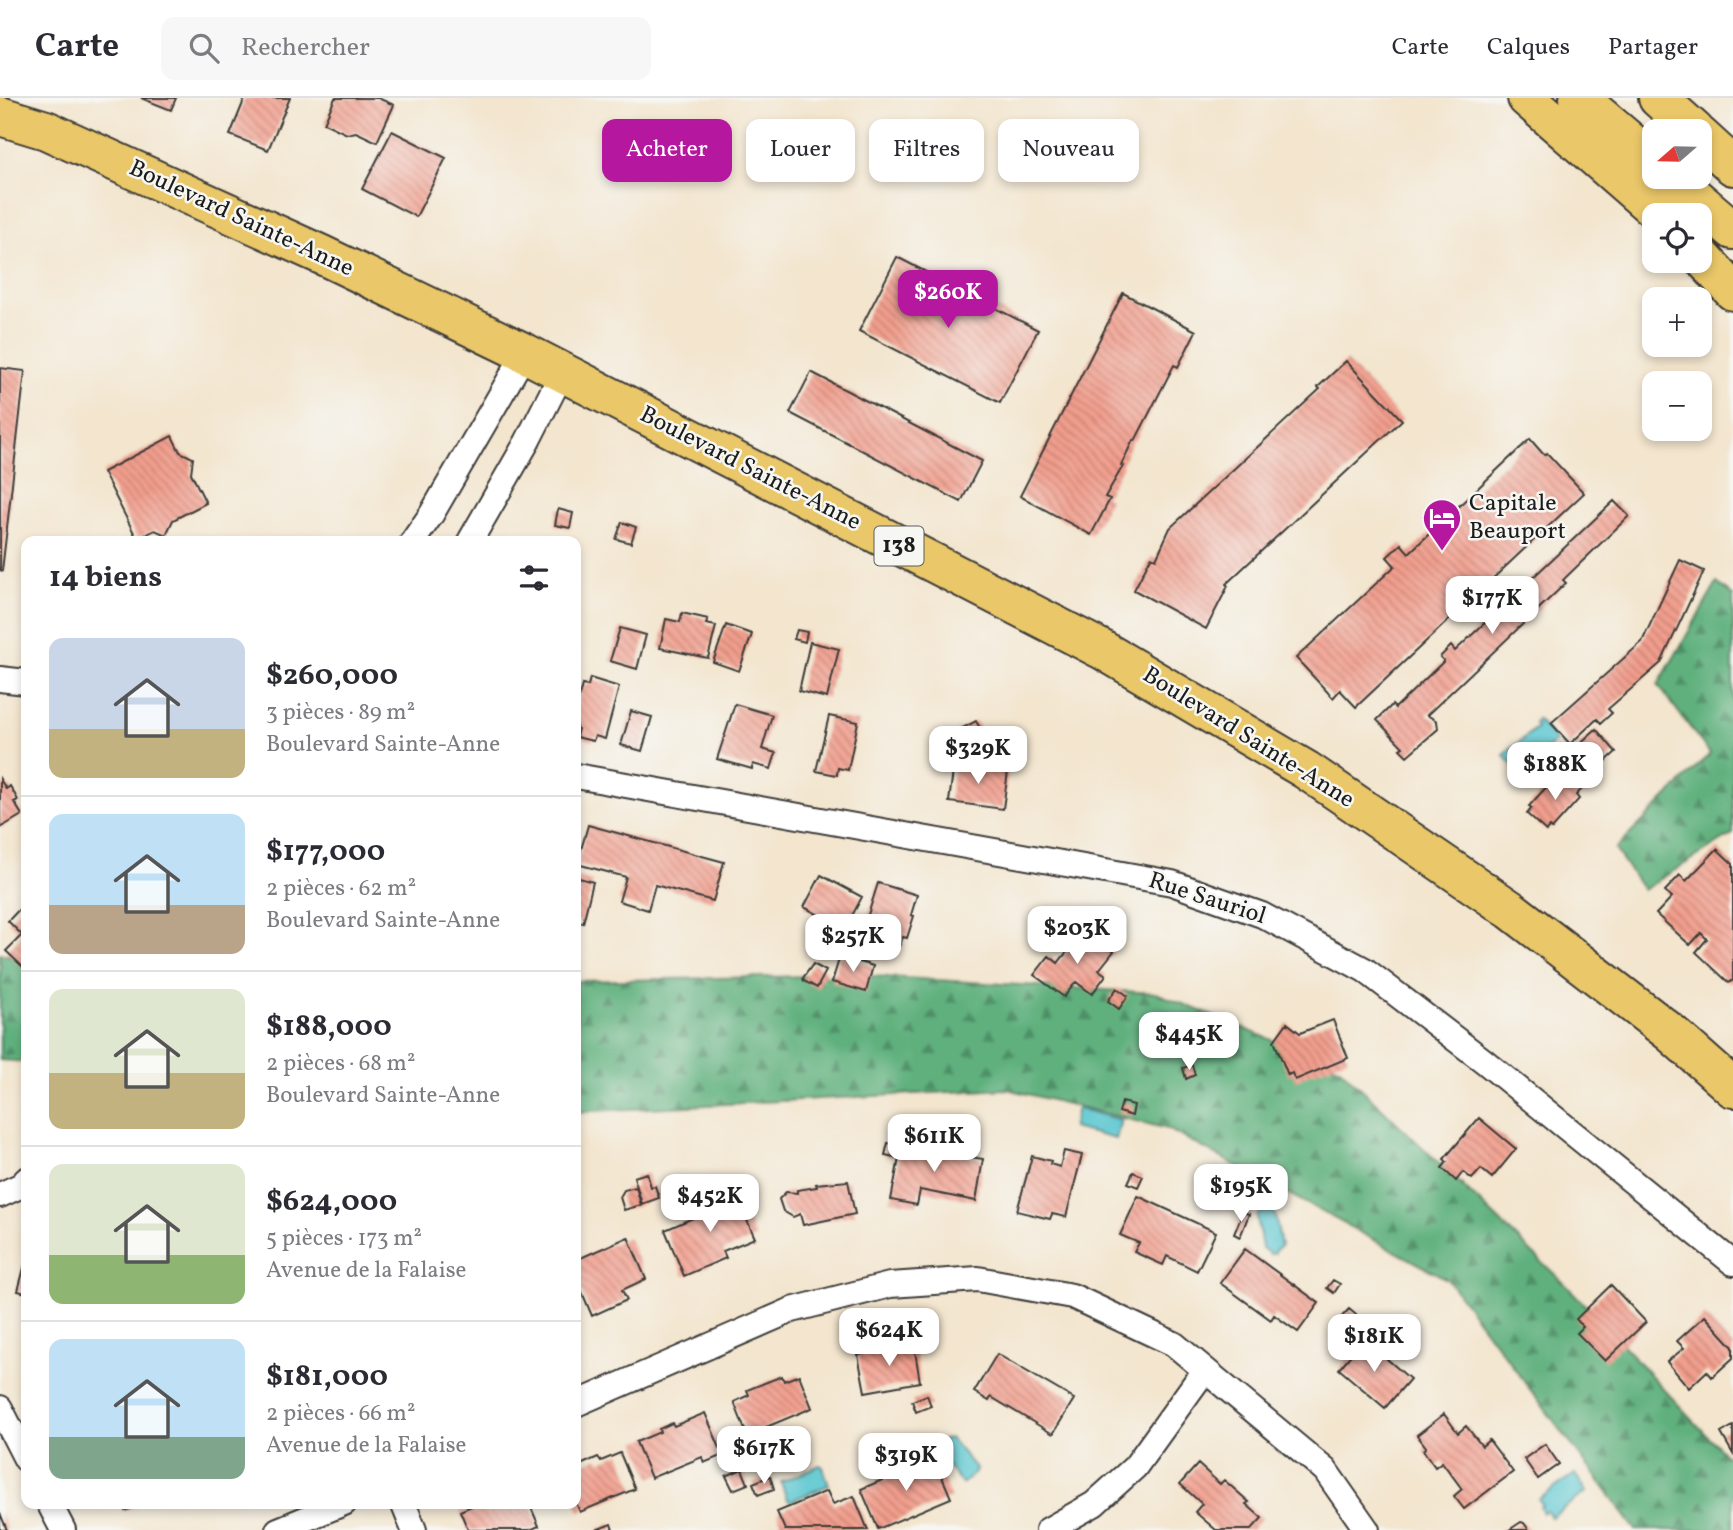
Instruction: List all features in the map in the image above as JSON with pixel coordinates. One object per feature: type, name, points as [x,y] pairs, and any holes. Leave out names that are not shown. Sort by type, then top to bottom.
[{"type":"main road","points":[[1527,98],[1647,203]]},
{"type":"main road","points":[[1578,98],[1642,152]]},
{"type":"main road","points":[[1658,98],[1682,119]]},
{"type":"main road","name":"Boulevard Sainte-Anne","points":[[0,116],[46,131],[322,255],[525,354],[1101,649],[1306,770],[1511,910],[1671,1033],[1733,1088]]},
{"type":"main road","points":[[1712,147],[1733,166]]},
{"type":"main road","points":[[1685,189],[1733,230]]},
{"type":"main road","points":[[1712,268],[1733,291]]},
{"type":"street","points":[[416,536],[525,354]]},
{"type":"street","points":[[473,536],[527,442],[562,373]]},
{"type":"street","points":[[0,679],[21,681]]},
{"type":"street","name":"Rue Sauriol","points":[[581,777],[1172,883],[1262,915],[1365,970],[1494,1069],[1733,1264]]},
{"type":"street","points":[[0,1195],[21,1185]]},
{"type":"street","points":[[581,1402],[792,1310],[890,1286],[978,1279],[1072,1296],[1174,1344],[1325,1470],[1367,1530]]},
{"type":"street","points":[[1048,1530],[1094,1504],[1135,1467],[1204,1371]]},
{"type":"street","points":[[0,1408],[21,1449]]},
{"type":"street","points":[[52,1509],[63,1530]]},
{"type":"street","points":[[278,1530],[329,1509]]},
{"type":"street","points":[[405,1509],[414,1530]]},
{"type":"green space","points":[[1717,583],[1733,596],[1733,834],[1643,890],[1615,849],[1710,754],[1658,685]]},
{"type":"green space","points":[[0,953],[14,957],[21,955],[21,1062],[0,1060]]},
{"type":"green space","points":[[855,975],[1156,993],[1339,1067],[1570,1289],[1733,1463],[1733,1530],[1636,1530],[1447,1279],[1168,1129],[1007,1089],[581,1112],[581,981]]},
{"type":"water","points":[[1537,719],[1556,741],[1519,773],[1504,755],[1537,727],[1534,723]]},
{"type":"water","points":[[1077,1108],[1121,1120],[1116,1139],[1072,1128]]},
{"type":"water","points":[[1272,1211],[1281,1246],[1275,1253],[1270,1254],[1262,1248],[1257,1217],[1259,1213]]},
{"type":"water","points":[[950,1438],[976,1469],[962,1484],[936,1452],[939,1446],[937,1442]]},
{"type":"water","points":[[820,1465],[829,1485],[791,1501],[787,1500],[781,1482]]},
{"type":"water","points":[[1575,1474],[1587,1492],[1551,1517],[1547,1511],[1543,1513],[1539,1499]]},
{"type":"building","points":[[141,98],[176,98],[171,110]]},
{"type":"building","points":[[245,98],[290,98],[268,150],[230,135]]},
{"type":"building","points":[[335,98],[378,98],[394,105],[377,142],[356,132],[347,134],[324,123]]},
{"type":"building","points":[[392,131],[446,158],[416,217],[362,189]]},
{"type":"building","points":[[897,257],[1038,330],[1000,403],[859,331]]},
{"type":"building","points":[[1123,293],[1196,331],[1178,367],[1174,365],[1135,441],[1133,440],[1121,465],[1123,466],[1105,497],[1110,499],[1091,535],[1020,496]]},
{"type":"building","points":[[1346,361],[1402,420],[1226,584],[1228,586],[1206,629],[1134,590],[1151,557],[1156,559],[1170,528],[1320,389],[1318,387]]},
{"type":"building","points":[[0,368],[25,371],[2,571],[0,570]]},
{"type":"building","points":[[811,372],[982,461],[961,502],[790,413]]},
{"type":"building","points":[[172,436],[180,452],[193,458],[191,473],[206,503],[173,520],[166,535],[155,530],[143,536],[135,536],[103,472]]},
{"type":"building","points":[[1530,439],[1544,455],[1547,453],[1584,493],[1356,707],[1340,690],[1333,698],[1296,658],[1395,566],[1387,557],[1401,544],[1409,553]]},
{"type":"building","points":[[1614,501],[1629,516],[1563,580],[1566,583],[1427,715],[1437,721],[1438,729],[1407,756],[1400,749],[1403,747],[1377,720],[1392,705],[1395,708],[1444,661],[1440,657],[1451,646],[1455,651]]},
{"type":"building","points":[[558,509],[573,513],[570,528],[555,525]]},
{"type":"building","points":[[622,522],[636,527],[631,543],[616,539]]},
{"type":"building","points":[[1680,560],[1704,571],[1661,663],[1608,709],[1612,713],[1601,723],[1597,719],[1570,744],[1551,723],[1642,642]]},
{"type":"building","points":[[682,613],[708,619],[706,624],[716,626],[708,658],[660,648],[666,619],[680,622]]},
{"type":"building","points":[[726,625],[752,634],[739,671],[713,662]]},
{"type":"building","points":[[620,628],[646,635],[637,669],[610,661]]},
{"type":"building","points":[[797,630],[807,632],[805,642],[794,639]]},
{"type":"building","points":[[810,642],[839,649],[827,698],[799,691]]},
{"type":"building","points":[[590,678],[619,687],[605,739],[595,736],[593,741],[581,738],[581,689],[582,685],[588,686]]},
{"type":"building","points":[[735,704],[772,715],[762,749],[776,753],[771,769],[753,764],[752,769],[717,759]]},
{"type":"building","points":[[631,711],[652,717],[642,751],[621,745]]},
{"type":"building","points":[[829,716],[858,722],[848,770],[838,768],[837,775],[816,771]]},
{"type":"building","points":[[976,721],[985,737],[965,747],[957,731]]},
{"type":"building","points":[[1596,729],[1616,752],[1596,770],[1576,747]]},
{"type":"building","points":[[954,763],[1008,771],[1003,809],[949,802]]},
{"type":"building","points":[[1561,771],[1582,789],[1576,795],[1579,799],[1552,829],[1550,827],[1546,831],[1527,814],[1532,808],[1529,806]]},
{"type":"building","points":[[0,779],[6,789],[10,786],[18,800],[14,802],[21,816],[0,828]]},
{"type":"building","points":[[588,825],[724,862],[713,901],[655,885],[648,910],[619,901],[626,877],[581,865],[581,850]]},
{"type":"building","points":[[1717,849],[1733,864],[1733,980],[1729,983],[1696,952],[1707,939],[1701,933],[1690,945],[1656,914],[1672,897],[1665,891],[1680,875],[1686,881]]},
{"type":"building","points":[[821,875],[862,897],[845,929],[804,907]]},
{"type":"building","points":[[581,878],[593,882],[581,922]]},
{"type":"building","points":[[878,883],[917,895],[907,938],[903,937],[893,954],[879,950],[882,941],[862,934]]},
{"type":"building","points":[[21,907],[21,934],[8,921]]},
{"type":"building","points":[[1085,929],[1114,951],[1099,970],[1106,975],[1092,994],[1076,982],[1064,997],[1034,975],[1049,956],[1058,963]]},
{"type":"building","points":[[21,936],[21,965],[6,951]]},
{"type":"building","points":[[840,956],[873,966],[866,992],[832,982]]},
{"type":"building","points":[[813,964],[826,971],[817,988],[803,978]]},
{"type":"building","points":[[1117,988],[1128,996],[1119,1009],[1108,1001]]},
{"type":"building","points":[[1333,1020],[1348,1058],[1295,1080],[1292,1073],[1288,1075],[1274,1041],[1287,1023],[1300,1033]]},
{"type":"building","points":[[1192,1065],[1195,1075],[1186,1079],[1183,1068]]},
{"type":"building","points":[[1122,1102],[1134,1105],[1132,1116],[1119,1112]]},
{"type":"building","points":[[1479,1118],[1516,1149],[1492,1178],[1481,1169],[1472,1179],[1463,1172],[1456,1181],[1442,1168],[1447,1162],[1444,1159]]},
{"type":"building","points":[[888,1143],[983,1159],[976,1201],[920,1190],[917,1205],[891,1200],[899,1158],[885,1155]]},
{"type":"building","points":[[1064,1151],[1082,1155],[1066,1217],[1052,1214],[1050,1219],[1017,1211],[1032,1156],[1051,1161],[1050,1164],[1060,1167]]},
{"type":"building","points":[[1133,1172],[1143,1176],[1138,1187],[1128,1183]]},
{"type":"building","points":[[647,1173],[651,1187],[655,1186],[659,1198],[642,1204],[634,1177]]},
{"type":"building","points":[[848,1181],[855,1214],[803,1225],[800,1214],[793,1217],[783,1211],[779,1199],[786,1192],[797,1193],[797,1190],[817,1187],[816,1184]]},
{"type":"building","points":[[636,1187],[641,1205],[624,1210],[620,1197],[624,1190]]},
{"type":"building","points":[[732,1187],[755,1238],[723,1251],[726,1258],[684,1276],[665,1230],[721,1206],[716,1194]]},
{"type":"building","points":[[1138,1196],[1216,1232],[1197,1271],[1167,1256],[1163,1265],[1134,1252],[1139,1243],[1120,1235]]},
{"type":"building","points":[[1243,1212],[1249,1214],[1240,1237],[1234,1234]]},
{"type":"building","points":[[628,1237],[646,1279],[622,1290],[627,1300],[592,1316],[581,1290],[581,1258]]},
{"type":"building","points":[[1245,1249],[1319,1303],[1298,1332],[1274,1315],[1271,1320],[1220,1283]]},
{"type":"building","points":[[1333,1280],[1340,1284],[1334,1293],[1327,1288]]},
{"type":"building","points":[[1611,1285],[1646,1322],[1605,1361],[1577,1333],[1583,1327],[1576,1319]]},
{"type":"building","points":[[1349,1309],[1366,1323],[1356,1334],[1339,1320]]},
{"type":"building","points":[[1705,1316],[1733,1347],[1733,1358],[1712,1377],[1707,1371],[1689,1388],[1667,1362],[1684,1348],[1677,1341]]},
{"type":"building","points":[[1364,1339],[1410,1379],[1385,1408],[1339,1369]]},
{"type":"building","points":[[914,1345],[920,1382],[865,1392],[858,1355]]},
{"type":"building","points":[[997,1354],[1074,1399],[1053,1434],[991,1397],[989,1401],[974,1392]]},
{"type":"building","points":[[799,1375],[812,1408],[747,1435],[734,1402],[749,1395],[747,1390],[782,1376],[784,1381]]},
{"type":"building","points":[[927,1395],[931,1406],[916,1412],[912,1401]]},
{"type":"building","points":[[705,1413],[723,1455],[704,1463],[702,1457],[651,1478],[636,1442],[660,1432],[659,1429],[672,1423],[674,1426]]},
{"type":"building","points":[[1444,1414],[1458,1433],[1466,1426],[1482,1446],[1489,1440],[1513,1472],[1464,1509],[1454,1496],[1462,1489],[1442,1462],[1435,1467],[1423,1450],[1426,1447],[1417,1435]]},
{"type":"building","points":[[1733,1426],[1733,1454],[1721,1433]]},
{"type":"building","points":[[1545,1444],[1559,1464],[1538,1479],[1524,1459]]},
{"type":"building","points":[[620,1453],[635,1489],[580,1512],[581,1465],[598,1457],[601,1461]]},
{"type":"building","points":[[934,1458],[951,1498],[878,1529],[861,1489]]},
{"type":"building","points":[[1198,1464],[1220,1484],[1224,1480],[1249,1502],[1246,1504],[1262,1518],[1251,1530],[1216,1530],[1195,1512],[1202,1504],[1180,1484]]},
{"type":"building","points":[[742,1469],[748,1484],[733,1490],[726,1476]]},
{"type":"building","points":[[770,1476],[774,1489],[758,1495],[753,1483]]},
{"type":"building","points":[[827,1491],[833,1504],[854,1496],[868,1530],[785,1530],[777,1512]]},
{"type":"building","points":[[532,1509],[539,1526],[530,1530],[468,1530],[460,1511]]},
{"type":"building","points":[[0,1513],[7,1530],[0,1530]]},
{"type":"building","points":[[1521,1522],[1529,1530],[1509,1530]]},
{"type":"building","points":[[611,1524],[613,1530],[596,1530]]},
{"type":"place","name":"Capitale Beauport","points":[[1442,552]]}]
